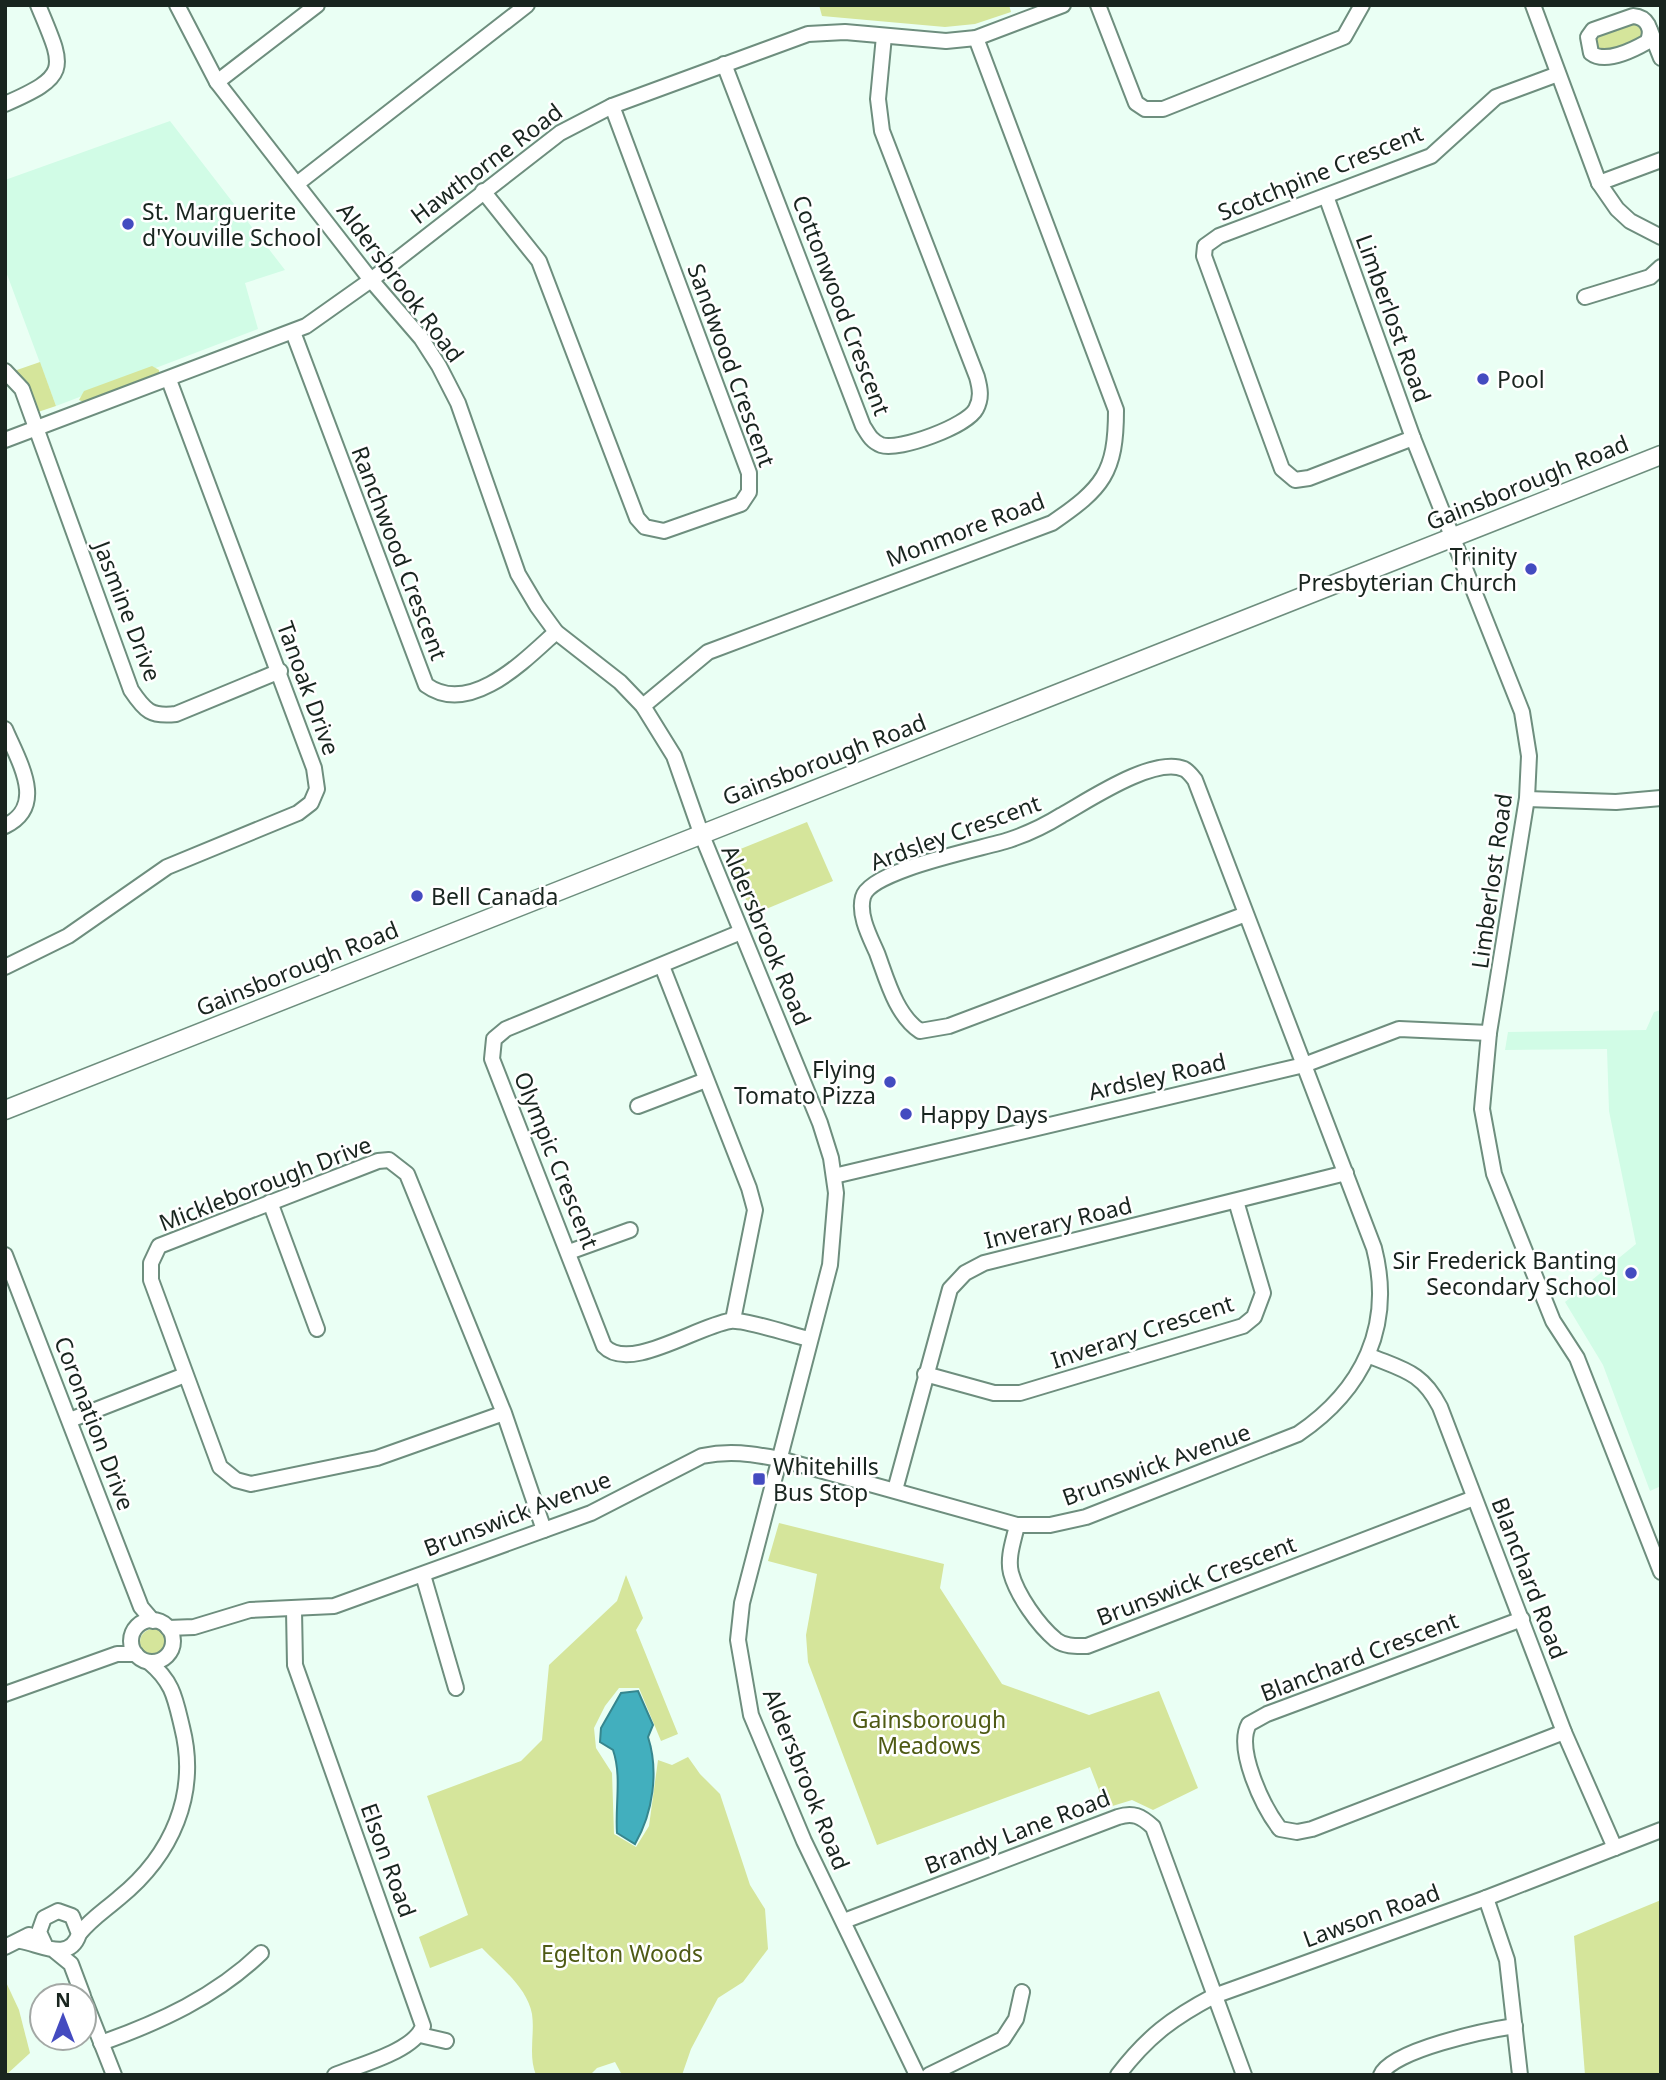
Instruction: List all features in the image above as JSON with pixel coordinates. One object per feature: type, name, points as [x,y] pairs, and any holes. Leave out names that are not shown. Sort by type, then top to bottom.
[{"type":"main road","name":"Gainsborough Road","points":[[5,1110],[1661,455]]},
{"type":"street","points":[[5,104],[51,81],[56,71],[58,58],[38,5]]},
{"type":"street","name":"Aldersbrook Road","points":[[177,5],[217,82],[371,280],[421,338],[439,366],[458,403],[518,574],[556,632],[620,682],[643,706],[674,755],[701,834],[820,1123],[834,1176],[836,1215],[832,1252],[743,1604],[738,1640],[751,1715],[804,1841],[917,2075]]},
{"type":"street","points":[[217,82],[317,5]]},
{"type":"street","points":[[298,183],[527,5]]},
{"type":"street","name":"Hawthorne Road","points":[[5,440],[293,332],[371,280],[560,133],[612,106],[808,34],[845,32],[946,41],[976,38],[1063,5]]},
{"type":"street","points":[[1098,5],[1136,103],[1145,109],[1163,109],[1344,37],[1362,5]]},
{"type":"street","points":[[1533,5],[1599,183],[1617,209],[1630,221],[1661,237]]},
{"type":"street","points":[[1650,29],[1661,58]]},
{"type":"street","name":"Cottonwood Crescent","points":[[724,64],[863,426],[871,440],[883,446],[897,446],[919,440],[963,421],[976,410],[981,394],[977,377],[882,131],[878,99],[884,36]]},
{"type":"street","name":"Monmore Road","points":[[643,706],[708,652],[1052,523],[1085,500],[1104,477],[1114,457],[1116,410],[976,38]]},
{"type":"street","name":"Scotchpine Crescent","points":[[1413,438],[1310,478],[1295,480],[1282,469],[1204,256],[1205,246],[1219,236],[1432,156],[1496,97],[1558,74]]},
{"type":"street","name":"Sandwood Crescent","points":[[483,191],[539,261],[637,518],[645,527],[664,531],[741,505],[749,492],[749,473],[612,106]]},
{"type":"street","points":[[1599,183],[1661,160]]},
{"type":"street","name":"Limberlost Road","points":[[1326,196],[1413,438],[1522,712],[1528,756],[1527,799],[1489,1033],[1482,1109],[1494,1174],[1553,1321],[1577,1358],[1661,1572]]},
{"type":"street","points":[[1584,298],[1650,277],[1661,267]]},
{"type":"street","name":"Ranchwood Crescent","points":[[293,332],[426,685],[441,694],[477,689],[504,677],[556,632]]},
{"type":"street","name":"Jasmine Drive","points":[[5,371],[22,389],[131,690],[141,706],[158,716],[176,714],[280,671]]},
{"type":"street","name":"Tanoak Drive","points":[[5,967],[68,936],[167,867],[298,813],[311,803],[317,789],[314,768],[280,671],[169,380]]},
{"type":"street","points":[[5,729],[29,800],[23,816],[5,826]]},
{"type":"street","name":"Ardsley Crescent","points":[[1246,914],[949,1026],[920,1031],[907,1023],[898,1005],[863,915],[863,895],[874,882],[936,860],[1013,839],[1064,815],[1088,799],[1166,765],[1186,769],[1195,780],[1304,1065]]},
{"type":"street","points":[[1527,799],[1659,802]]},
{"type":"street","name":"Olympic Crescent","points":[[733,1320],[631,1356],[610,1353],[604,1346],[492,1059],[494,1039],[506,1029],[741,932]]},
{"type":"street","points":[[663,966],[755,1210],[733,1320],[809,1339]]},
{"type":"street","name":"Ardsley Road","points":[[834,1176],[1304,1065],[1399,1029],[1489,1033]]},
{"type":"street","name":"Brunswick Avenue","points":[[168,1628],[194,1627],[250,1611],[334,1606],[591,1513],[702,1456],[740,1451],[895,1490],[1017,1525],[1049,1525],[1086,1517],[1298,1434],[1327,1414],[1370,1356],[1377,1326],[1381,1272],[1304,1065]]},
{"type":"street","points":[[638,1106],[706,1080]]},
{"type":"street","name":"Mickleborough Drive","points":[[504,1413],[377,1458],[251,1484],[236,1480],[220,1467],[151,1280],[151,1263],[159,1245],[378,1161],[389,1160],[407,1174],[504,1413],[544,1531]]},
{"type":"street","name":"Inverary Road","points":[[895,1490],[950,1290],[965,1273],[984,1263],[1346,1173]]},
{"type":"street","name":"Inverary Crescent","points":[[925,1374],[994,1393],[1020,1393],[1242,1326],[1254,1317],[1263,1293],[1236,1201]]},
{"type":"street","points":[[270,1202],[317,1329]]},
{"type":"street","points":[[569,1252],[630,1230]]},
{"type":"street","name":"Coronation Drive","points":[[5,1255],[141,1607],[153,1621]]},
{"type":"street","name":"Blanchard Road","points":[[1370,1356],[1413,1374],[1428,1385],[1475,1498],[1564,1732],[1615,1848]]},
{"type":"street","points":[[70,1420],[185,1375]]},
{"type":"street","name":"Brunswick Crescent","points":[[1017,1525],[1009,1558],[1011,1574],[1026,1604],[1057,1641],[1073,1647],[1087,1646],[1475,1498]]},
{"type":"street","points":[[424,1575],[456,1688]]},
{"type":"street","name":"Coronation Drive","points":[[135,1640],[141,1607]]},
{"type":"street","name":"Elson Road","points":[[294,1610],[295,1665],[401,1960],[423,2026],[420,2035]]},
{"type":"street","name":"Blanchard Crescent","points":[[1522,1619],[1268,1714],[1249,1724],[1244,1741],[1265,1809],[1280,1829],[1297,1832],[1312,1829],[1564,1732]]},
{"type":"street","points":[[5,1694],[117,1654],[153,1621],[168,1628],[171,1649],[166,1676]]},
{"type":"street","name":"Brunswick Avenue","points":[[171,1649],[194,1627]]},
{"type":"street","points":[[21,1941],[66,1950],[94,1916],[119,1899],[143,1876],[169,1842],[179,1822],[186,1794],[190,1755],[174,1693],[166,1676],[149,1662],[135,1640]]},
{"type":"street","points":[[149,1662],[160,1661],[171,1649]]},
{"type":"street","name":"Brandy Lane Road","points":[[844,1921],[1129,1814],[1142,1817],[1153,1827],[1244,2075]]},
{"type":"street","name":"Lawson Road","points":[[1118,2075],[1140,2047],[1175,2016],[1214,1996],[1486,1898],[1661,1830]]},
{"type":"street","points":[[1486,1898],[1507,1960],[1520,2075]]},
{"type":"street","points":[[5,1947],[21,1941],[39,1927],[44,1917],[53,1912],[72,1916],[94,1916]]},
{"type":"street","points":[[72,1916],[78,1924],[71,1964],[77,1982]]},
{"type":"street","points":[[39,1927],[40,1937],[71,1964]]},
{"type":"street","points":[[101,2043],[176,2014],[218,1989],[261,1953]]},
{"type":"street","points":[[929,2075],[1003,2039],[1016,2019],[1022,1992]]},
{"type":"street","points":[[1381,2075],[1397,2060],[1466,2034],[1515,2026]]},
{"type":"street","points":[[335,2075],[356,2071],[396,2051],[420,2035],[446,2041]]},
{"type":"street","points":[[98,2036],[114,2075]]},
{"type":"shaded area","name":"St. Marguerite d'Youville School","points":[[170,121],[285,270],[245,283],[258,329],[56,406],[5,269],[5,180]]},
{"type":"shaded area","name":"Sir Frederick Banting Secondary School","points":[[1661,1010],[1661,1486],[1650,1491],[1603,1365],[1565,1302],[1636,1244],[1609,1111],[1607,1049],[1505,1050],[1508,1032],[1646,1030],[1654,1012]]},
{"type":"green space","points":[[819,5],[1009,5],[1011,12],[975,24],[945,27],[822,16]]},
{"type":"green space","points":[[1632,20],[1644,27],[1643,37],[1606,52],[1596,50],[1595,35]]},
{"type":"green space","points":[[40,362],[56,406],[38,412],[14,371]]},
{"type":"green space","points":[[152,366],[159,370],[159,376],[86,403],[79,400],[84,391]]},
{"type":"green space","points":[[807,822],[833,881],[752,915],[728,854]]},
{"type":"green space","name":"Gainsborough Meadows","points":[[779,1523],[944,1564],[940,1588],[1002,1684],[1089,1715],[1159,1691],[1198,1788],[1153,1810],[1132,1800],[1106,1808],[1090,1767],[877,1845],[808,1662],[806,1635],[817,1574],[768,1561]]},
{"type":"green space","name":"Egelton Woods","points":[[626,1575],[643,1618],[636,1630],[678,1734],[661,1741],[639,1688],[619,1688],[605,1706],[594,1728],[596,1748],[612,1773],[614,1834],[636,1847],[649,1826],[658,1760],[672,1765],[688,1757],[720,1794],[750,1885],[765,1909],[768,1949],[743,1982],[718,1998],[691,2049],[682,2075],[622,2075],[615,2062],[597,2068],[590,2075],[536,2075],[532,2060],[533,2022],[529,2004],[519,1986],[504,1970],[482,1948],[430,1968],[419,1937],[468,1915],[427,1796],[521,1761],[542,1740],[549,1665],[617,1601]]},
{"type":"green space","points":[[153,1629],[162,1633],[166,1642],[162,1651],[153,1655],[144,1651],[140,1642],[144,1633]]},
{"type":"green space","points":[[1661,1900],[1661,2075],[1585,2075],[1574,1936]]},
{"type":"green space","points":[[5,1980],[19,2010],[30,2053],[6,2075]]},
{"type":"water","points":[[638,1691],[653,1725],[648,1737],[653,1778],[650,1805],[635,1844],[617,1833],[616,1760],[613,1750],[600,1742],[601,1728],[621,1693]]},
{"type":"place","name":"St. Marguerite d'Youville School","points":[[128,224]]},
{"type":"place","name":"Pool","points":[[1483,379]]},
{"type":"place","name":"Trinity Presbyterian Church","points":[[1531,569]]},
{"type":"place","name":"Bell Canada","points":[[417,896]]},
{"type":"place","name":"Flying Tomato Pizza","points":[[890,1082]]},
{"type":"place","name":"Happy Days","points":[[906,1114]]},
{"type":"place","name":"Sir Frederick Banting Secondary School","points":[[1631,1273]]},
{"type":"place","name":"Whitehills Bus Stop","points":[[759,1479]]}]
